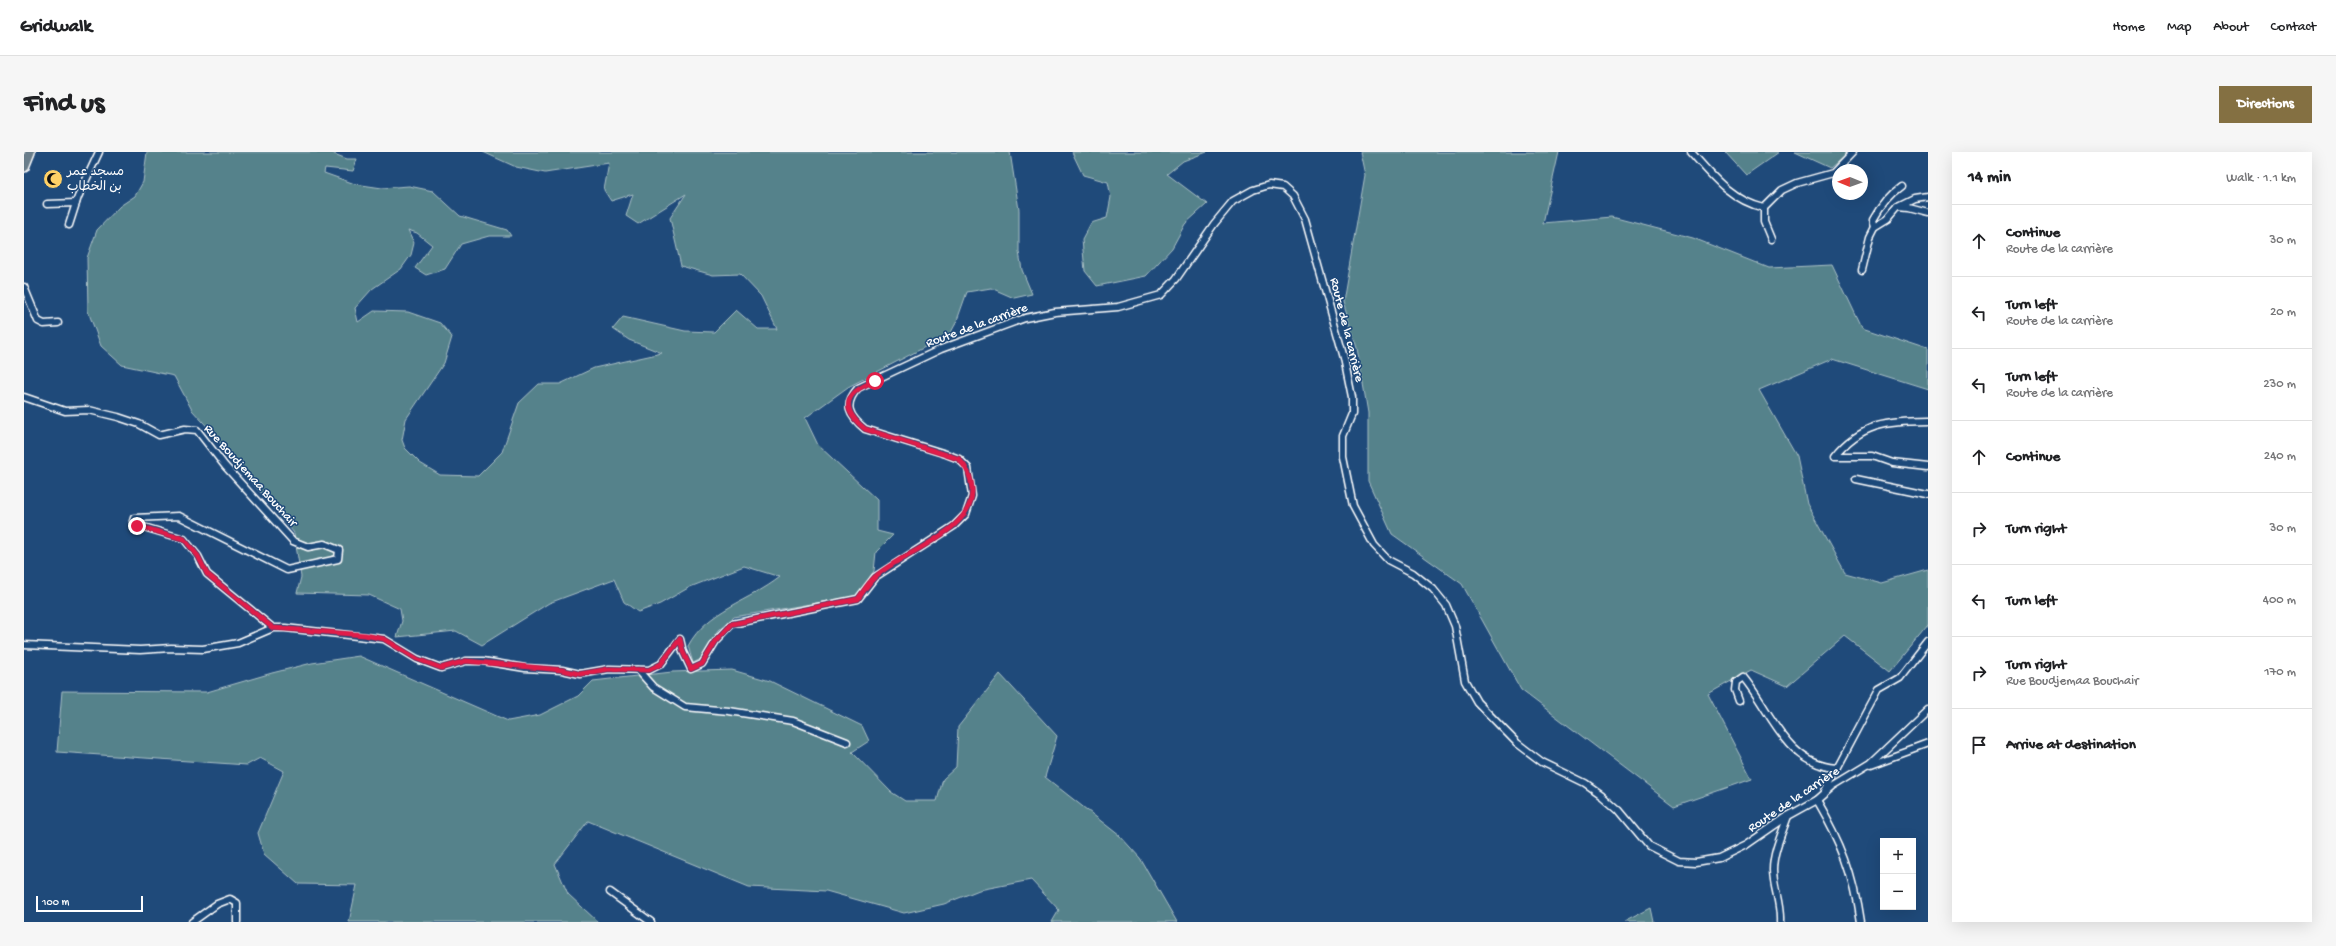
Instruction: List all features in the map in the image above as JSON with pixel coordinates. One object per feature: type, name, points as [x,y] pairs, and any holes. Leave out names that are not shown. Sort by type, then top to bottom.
[{"type":"main road","points":[[24,167],[30,152]]},
{"type":"street","points":[[69,225],[76,203],[99,152]]},
{"type":"street","points":[[1691,152],[1733,195],[1747,204],[1764,208]]},
{"type":"street","points":[[1771,239],[1764,222],[1764,208],[1782,190],[1797,183],[1833,173],[1853,152]]},
{"type":"street","name":"Route de la carrière","points":[[638,670],[649,670],[661,664],[680,639],[683,652],[691,669],[702,664],[716,641],[732,624],[858,599],[874,577],[954,526],[966,514],[972,496],[968,468],[959,459],[865,429],[855,420],[849,408],[850,397],[858,388],[941,349],[1025,318],[1054,312],[1118,307],[1161,295],[1176,279],[1214,224],[1233,201],[1253,190],[1270,184],[1282,187],[1293,196],[1305,219],[1344,358],[1352,397],[1352,414],[1343,436],[1343,457],[1353,506],[1374,545],[1388,560],[1413,573],[1432,589],[1446,605],[1455,626],[1464,681],[1477,702],[1494,721],[1536,757],[1602,795],[1619,810],[1649,846],[1679,860],[1696,862],[1719,858],[1746,845],[1788,816],[1817,800],[1824,793],[1864,768],[1928,710]]},
{"type":"street","points":[[1875,228],[1873,220],[1879,210],[1893,192],[1902,186]]},
{"type":"street","points":[[1862,270],[1870,237],[1875,228],[1888,219],[1898,207],[1915,199],[1928,197]]},
{"type":"street","points":[[47,204],[76,203]]},
{"type":"street","points":[[1898,207],[1928,213]]},
{"type":"street","points":[[24,287],[38,321],[44,324],[58,323]]},
{"type":"street","name":"Rue Boudjemaa Bouchair","points":[[24,397],[65,411],[89,410],[118,417],[140,424],[159,435],[185,429],[197,430],[225,466],[293,540],[308,546],[324,544],[339,550],[338,559],[287,570],[179,516],[134,518],[133,521],[137,526],[184,539],[198,556],[207,574],[273,628]]},
{"type":"street","points":[[1928,421],[1892,422],[1871,428],[1848,440],[1836,456],[1872,456],[1892,463],[1928,466]]},
{"type":"street","points":[[1856,479],[1928,494]]},
{"type":"street","points":[[24,645],[140,650],[171,648],[203,649],[238,643],[273,628],[365,635],[384,639],[417,659],[441,668],[466,661],[562,670],[580,674],[609,669],[638,670],[653,687],[685,707],[729,711],[793,721],[847,742]]},
{"type":"street","points":[[1824,793],[1880,690],[1900,678],[1928,642]]},
{"type":"street","points":[[1739,701],[1735,690],[1736,682],[1743,677],[1776,727],[1794,749],[1807,759],[1819,765],[1837,768]]},
{"type":"street","points":[[1864,768],[1928,744]]},
{"type":"street","points":[[1817,800],[1842,846],[1855,887],[1861,922]]},
{"type":"street","points":[[1780,922],[1780,900],[1774,884],[1772,869],[1788,816]]},
{"type":"street","points":[[610,892],[651,922]]},
{"type":"street","points":[[192,922],[217,904],[230,899],[237,903],[237,922]]},
{"type":"green space","points":[[147,152],[333,152],[334,154],[347,159],[357,159],[353,171],[325,168],[324,173],[355,184],[382,188],[409,186],[433,191],[460,216],[507,230],[511,236],[489,236],[461,244],[445,269],[426,275],[415,268],[432,245],[417,233],[408,230],[414,243],[411,255],[401,269],[372,289],[355,308],[358,322],[374,311],[408,312],[440,323],[452,337],[444,363],[406,419],[402,440],[405,448],[420,463],[440,475],[478,476],[502,452],[519,403],[539,384],[560,384],[594,368],[662,353],[629,340],[613,329],[623,317],[685,331],[714,332],[736,310],[758,329],[777,329],[761,296],[740,274],[713,275],[681,266],[670,218],[686,194],[638,224],[626,216],[633,194],[611,201],[604,190],[609,163],[545,173],[516,167],[483,152],[1010,152],[1019,210],[1019,252],[1022,270],[1032,294],[1014,298],[991,288],[967,292],[956,323],[950,334],[848,387],[805,418],[818,445],[877,500],[877,531],[893,535],[876,552],[874,571],[857,596],[734,617],[719,630],[701,659],[693,663],[688,646],[706,623],[780,577],[744,566],[690,587],[660,604],[638,612],[624,602],[614,579],[549,603],[482,645],[456,631],[397,637],[402,621],[400,609],[369,595],[297,593],[301,577],[294,533],[266,498],[239,469],[214,434],[192,410],[174,376],[122,365],[101,346],[88,311],[87,258],[97,230],[120,206],[135,196],[143,182]]},
{"type":"green space","points":[[1072,152],[1207,152],[1183,161],[1167,174],[1207,204],[1185,224],[1172,248],[1146,276],[1097,286],[1085,271],[1082,240],[1091,223],[1107,218],[1111,197],[1108,182],[1083,175]]},
{"type":"green space","points":[[1360,152],[1559,152],[1543,223],[1612,217],[1693,238],[1769,268],[1832,265],[1862,328],[1928,350],[1928,389],[1832,359],[1759,390],[1797,456],[1807,504],[1845,573],[1882,583],[1928,570],[1928,625],[1890,671],[1845,636],[1787,686],[1751,670],[1708,694],[1752,779],[1674,806],[1521,690],[1462,584],[1392,534],[1368,481],[1368,413],[1357,348],[1343,302],[1365,175]]},
{"type":"green space","points":[[1725,152],[1779,152],[1746,175]]},
{"type":"green space","points":[[1795,152],[1849,152],[1835,164],[1832,164],[1830,168]]},
{"type":"green space","points":[[359,656],[508,721],[540,715],[578,696],[593,681],[672,672],[732,670],[770,681],[862,726],[869,741],[852,752],[891,792],[905,801],[937,801],[943,779],[956,767],[958,727],[1000,674],[1057,736],[1045,777],[1120,836],[1140,858],[1177,922],[1052,922],[1059,910],[1031,880],[979,890],[944,904],[904,913],[826,891],[749,887],[588,821],[555,864],[568,894],[598,922],[349,922],[357,885],[298,884],[264,854],[258,833],[284,771],[260,758],[247,765],[57,752],[62,691],[207,692],[312,663]]},
{"type":"green space","points":[[1651,908],[1654,922],[1624,922]]},
{"type":"place","name":"مسجد عمر بن الخطاب","points":[[53,179]]},
{"type":"route","points":[[137,526],[184,539],[198,556],[207,574],[230,595],[255,611],[273,628],[365,635],[384,639],[417,659],[441,668],[466,661],[483,661],[526,668],[562,670],[580,674],[609,669],[649,670],[661,664],[680,639],[683,652],[691,669],[702,664],[716,641],[732,624],[858,599],[874,577],[954,526],[966,514],[972,496],[971,483],[968,468],[959,459],[865,429],[855,420],[849,408],[850,397],[858,388],[875,381]]}]
